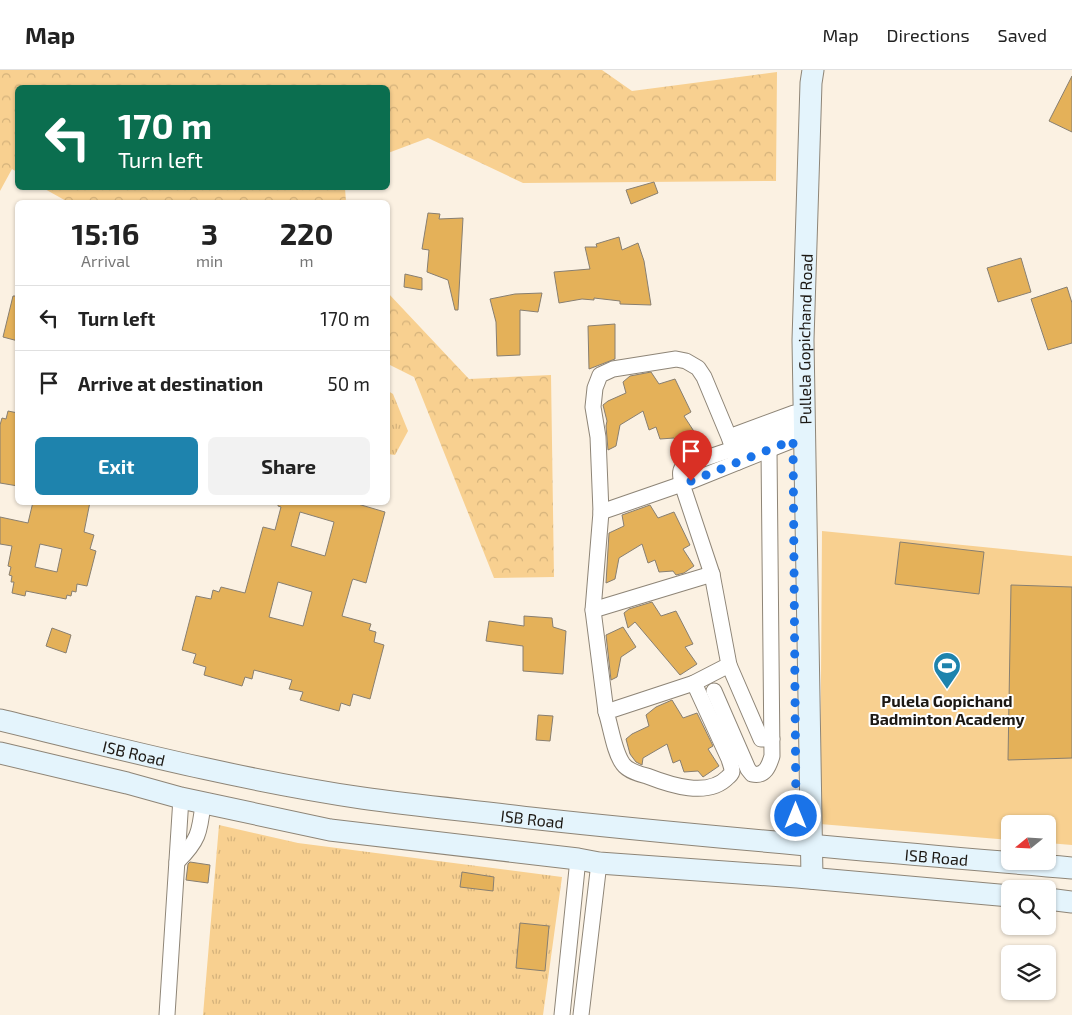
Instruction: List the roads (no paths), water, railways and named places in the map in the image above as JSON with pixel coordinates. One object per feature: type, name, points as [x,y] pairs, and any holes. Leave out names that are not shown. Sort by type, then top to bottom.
[{"type":"main road","name":"Pullela Gopichand Road","points":[[804,70],[802,81],[796,417],[801,557],[805,877]]},
{"type":"main road","name":"Pullela Gopichand Road","points":[[801,557],[796,417],[803,330],[813,70]]},
{"type":"main road","name":"ISB Road","points":[[0,720],[191,765],[361,798],[596,825],[1072,868]]},
{"type":"main road","name":"ISB Road","points":[[0,753],[127,783],[181,798],[330,830],[599,863],[805,877],[1001,895]]},
{"type":"main road","points":[[1056,900],[1072,902]]},
{"type":"street","points":[[694,683],[732,770],[730,775],[723,782],[713,786],[700,788],[685,787],[666,783],[631,771],[623,765],[615,747],[606,712],[593,610],[601,512],[598,437],[593,407],[595,388],[600,375],[613,369],[676,359],[686,361],[698,368],[704,377],[733,449]]},
{"type":"street","points":[[772,739],[761,739],[729,665],[712,574],[687,482],[680,473],[682,467],[733,449],[796,417]]},
{"type":"street","points":[[714,691],[752,774],[763,773],[768,767],[772,756],[768,450],[796,417]]},
{"type":"street","points":[[733,449],[768,450]]},
{"type":"street","points":[[601,512],[687,482]]},
{"type":"street","points":[[593,610],[712,574]]},
{"type":"street","points":[[606,712],[694,683],[729,665]]},
{"type":"street","points":[[167,1015],[181,798]]},
{"type":"street","points":[[176,862],[195,843],[200,828],[203,803]]},
{"type":"street","points":[[562,1015],[578,859]]},
{"type":"street","points":[[581,1015],[599,863]]},
{"type":"place","name":"Pulela Gopichand Badminton Academy","points":[[947,690]]}]
